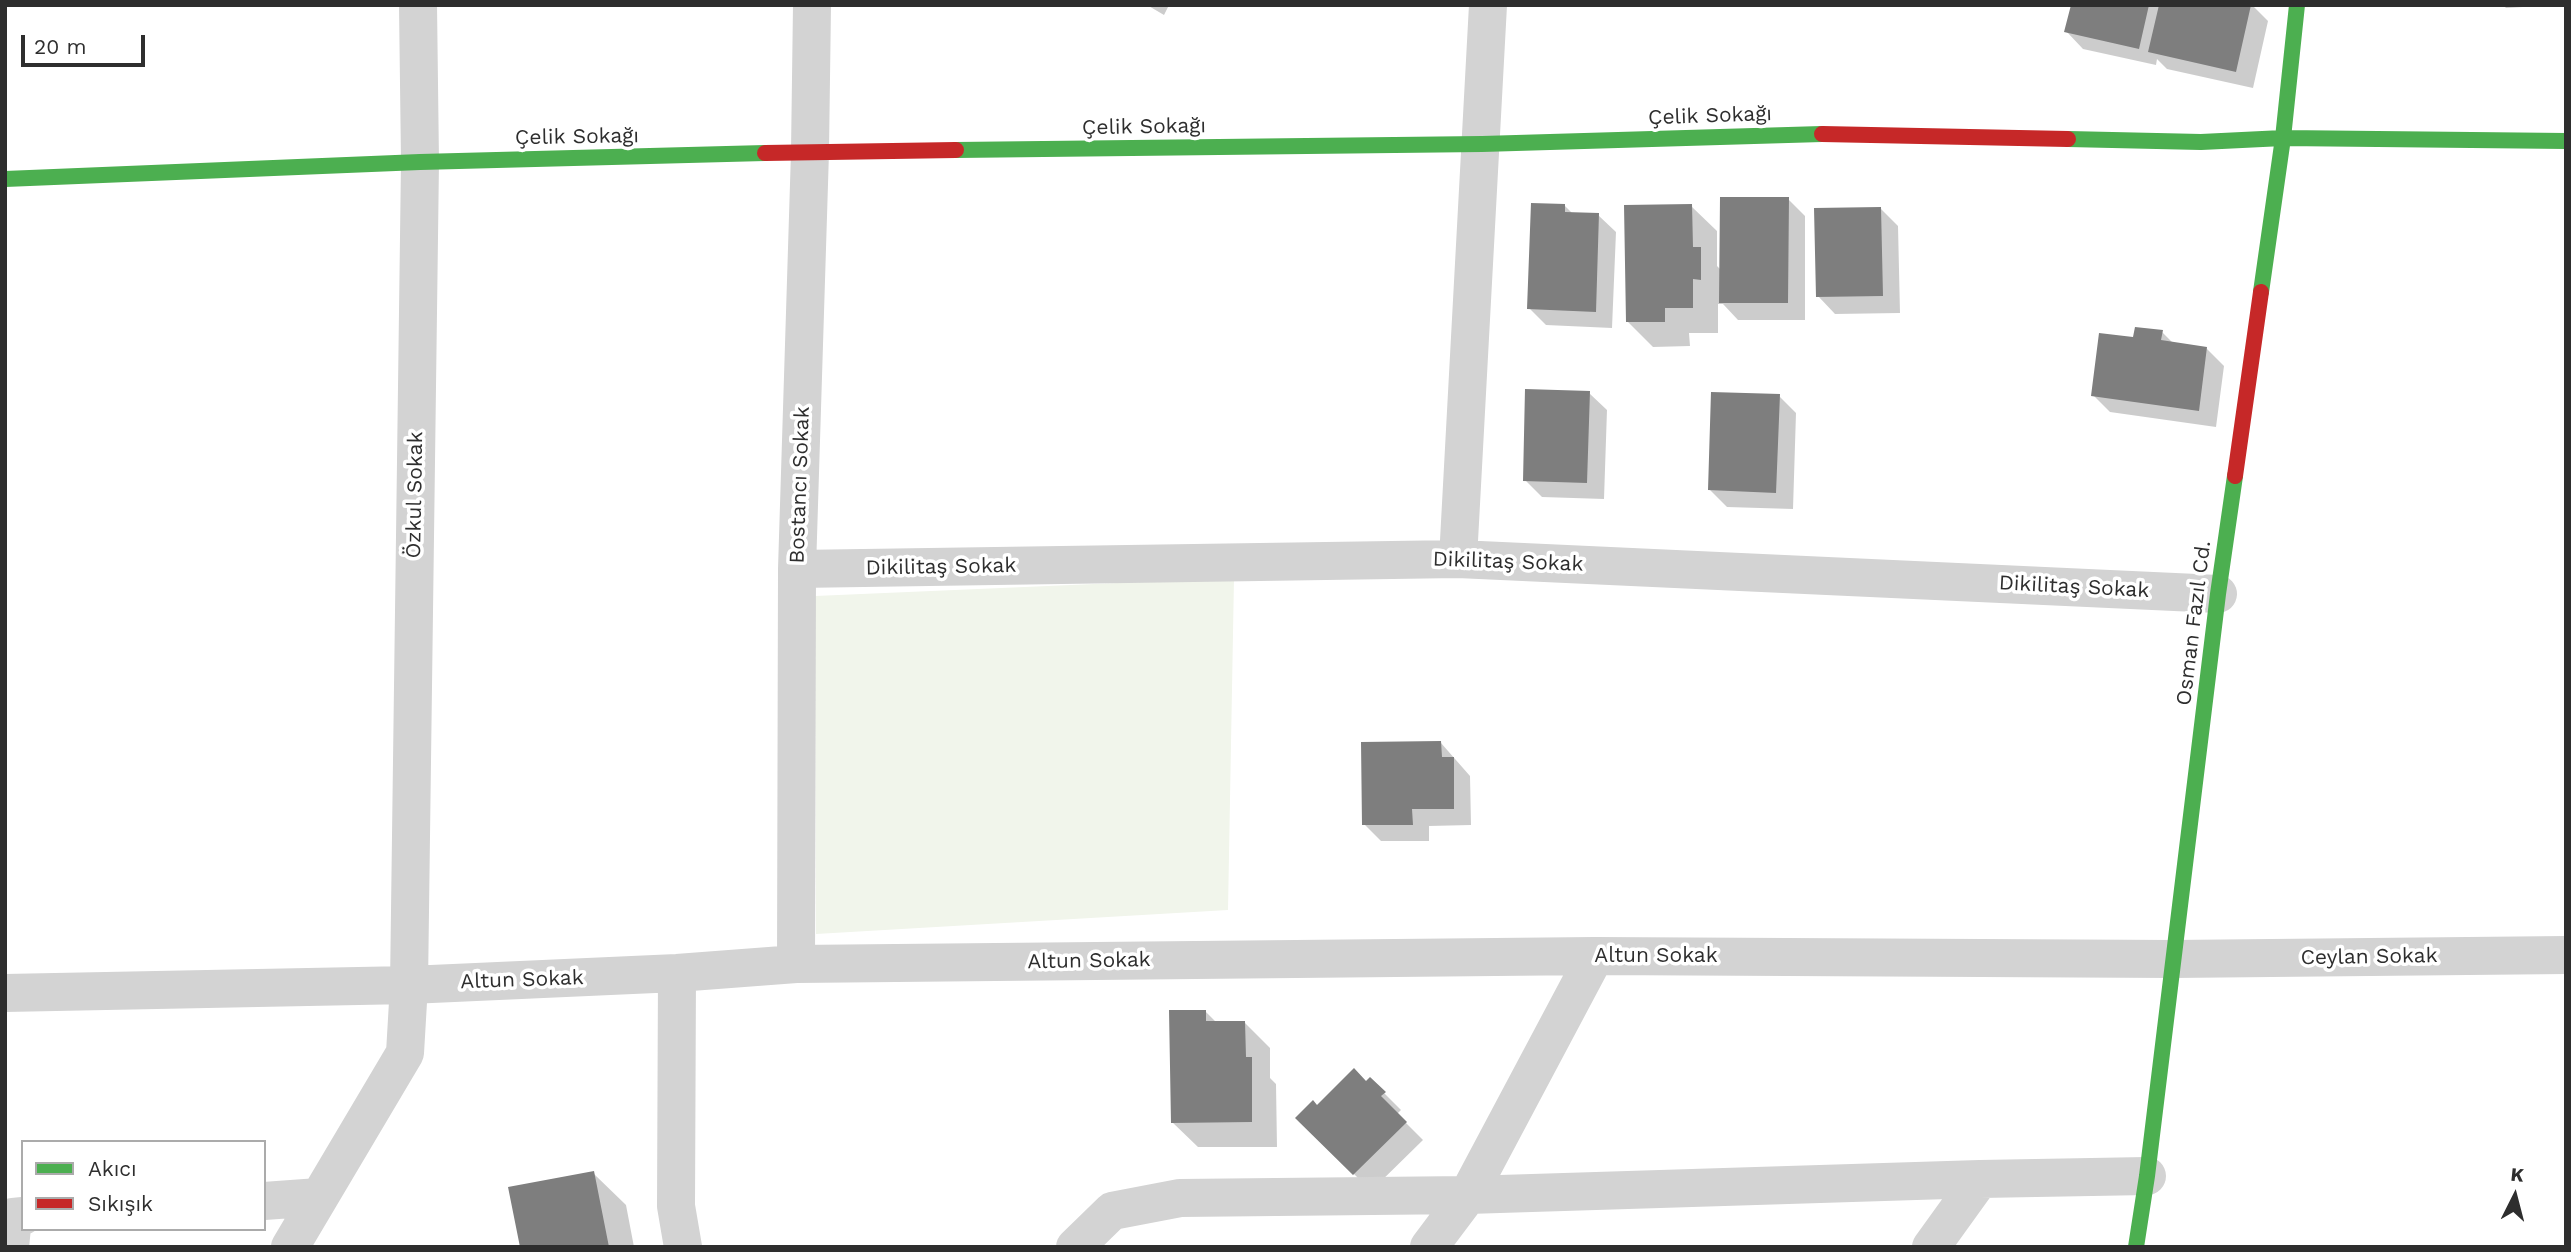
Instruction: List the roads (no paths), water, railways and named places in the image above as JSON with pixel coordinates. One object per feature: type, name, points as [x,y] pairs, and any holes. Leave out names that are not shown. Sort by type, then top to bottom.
[{"type":"street","name":"Özkul Sokak","points":[[290,1247],[405,1053],[409,985],[420,162],[418,5]]},
{"type":"street","name":"Bostancı Sokak","points":[[796,964],[797,569],[812,5]]},
{"type":"street","points":[[1458,559],[1488,5]]},
{"type":"street","name":"Osman Fazıl Cd.","points":[[2136,1247],[2218,594],[2283,138],[2297,5]]},
{"type":"street","name":"Çelik Sokağı","points":[[5,179],[420,162],[810,152],[1482,144],[1822,134],[2201,142],[2283,138],[2566,141]]},
{"type":"street","name":"Dikilitaş Sokak","points":[[797,569],[1458,559],[2218,594]]},
{"type":"street","name":"Ceylan Sokak","points":[[2173,959],[2566,955]]},
{"type":"street","points":[[1429,1247],[1468,1195],[1595,956]]},
{"type":"street","name":"Altun Sokak","points":[[5,993],[409,985],[677,974],[796,964],[1595,956],[2173,959]]},
{"type":"street","points":[[677,974],[676,1206],[683,1247]]},
{"type":"street","points":[[1075,1247],[1112,1211],[1181,1198],[1468,1195],[2147,1176]]},
{"type":"street","points":[[1931,1247],[1980,1179]]},
{"type":"street","points":[[266,1201],[319,1197]]},
{"type":"street","points":[[10,1247],[13,1217],[21,1216]]}]
